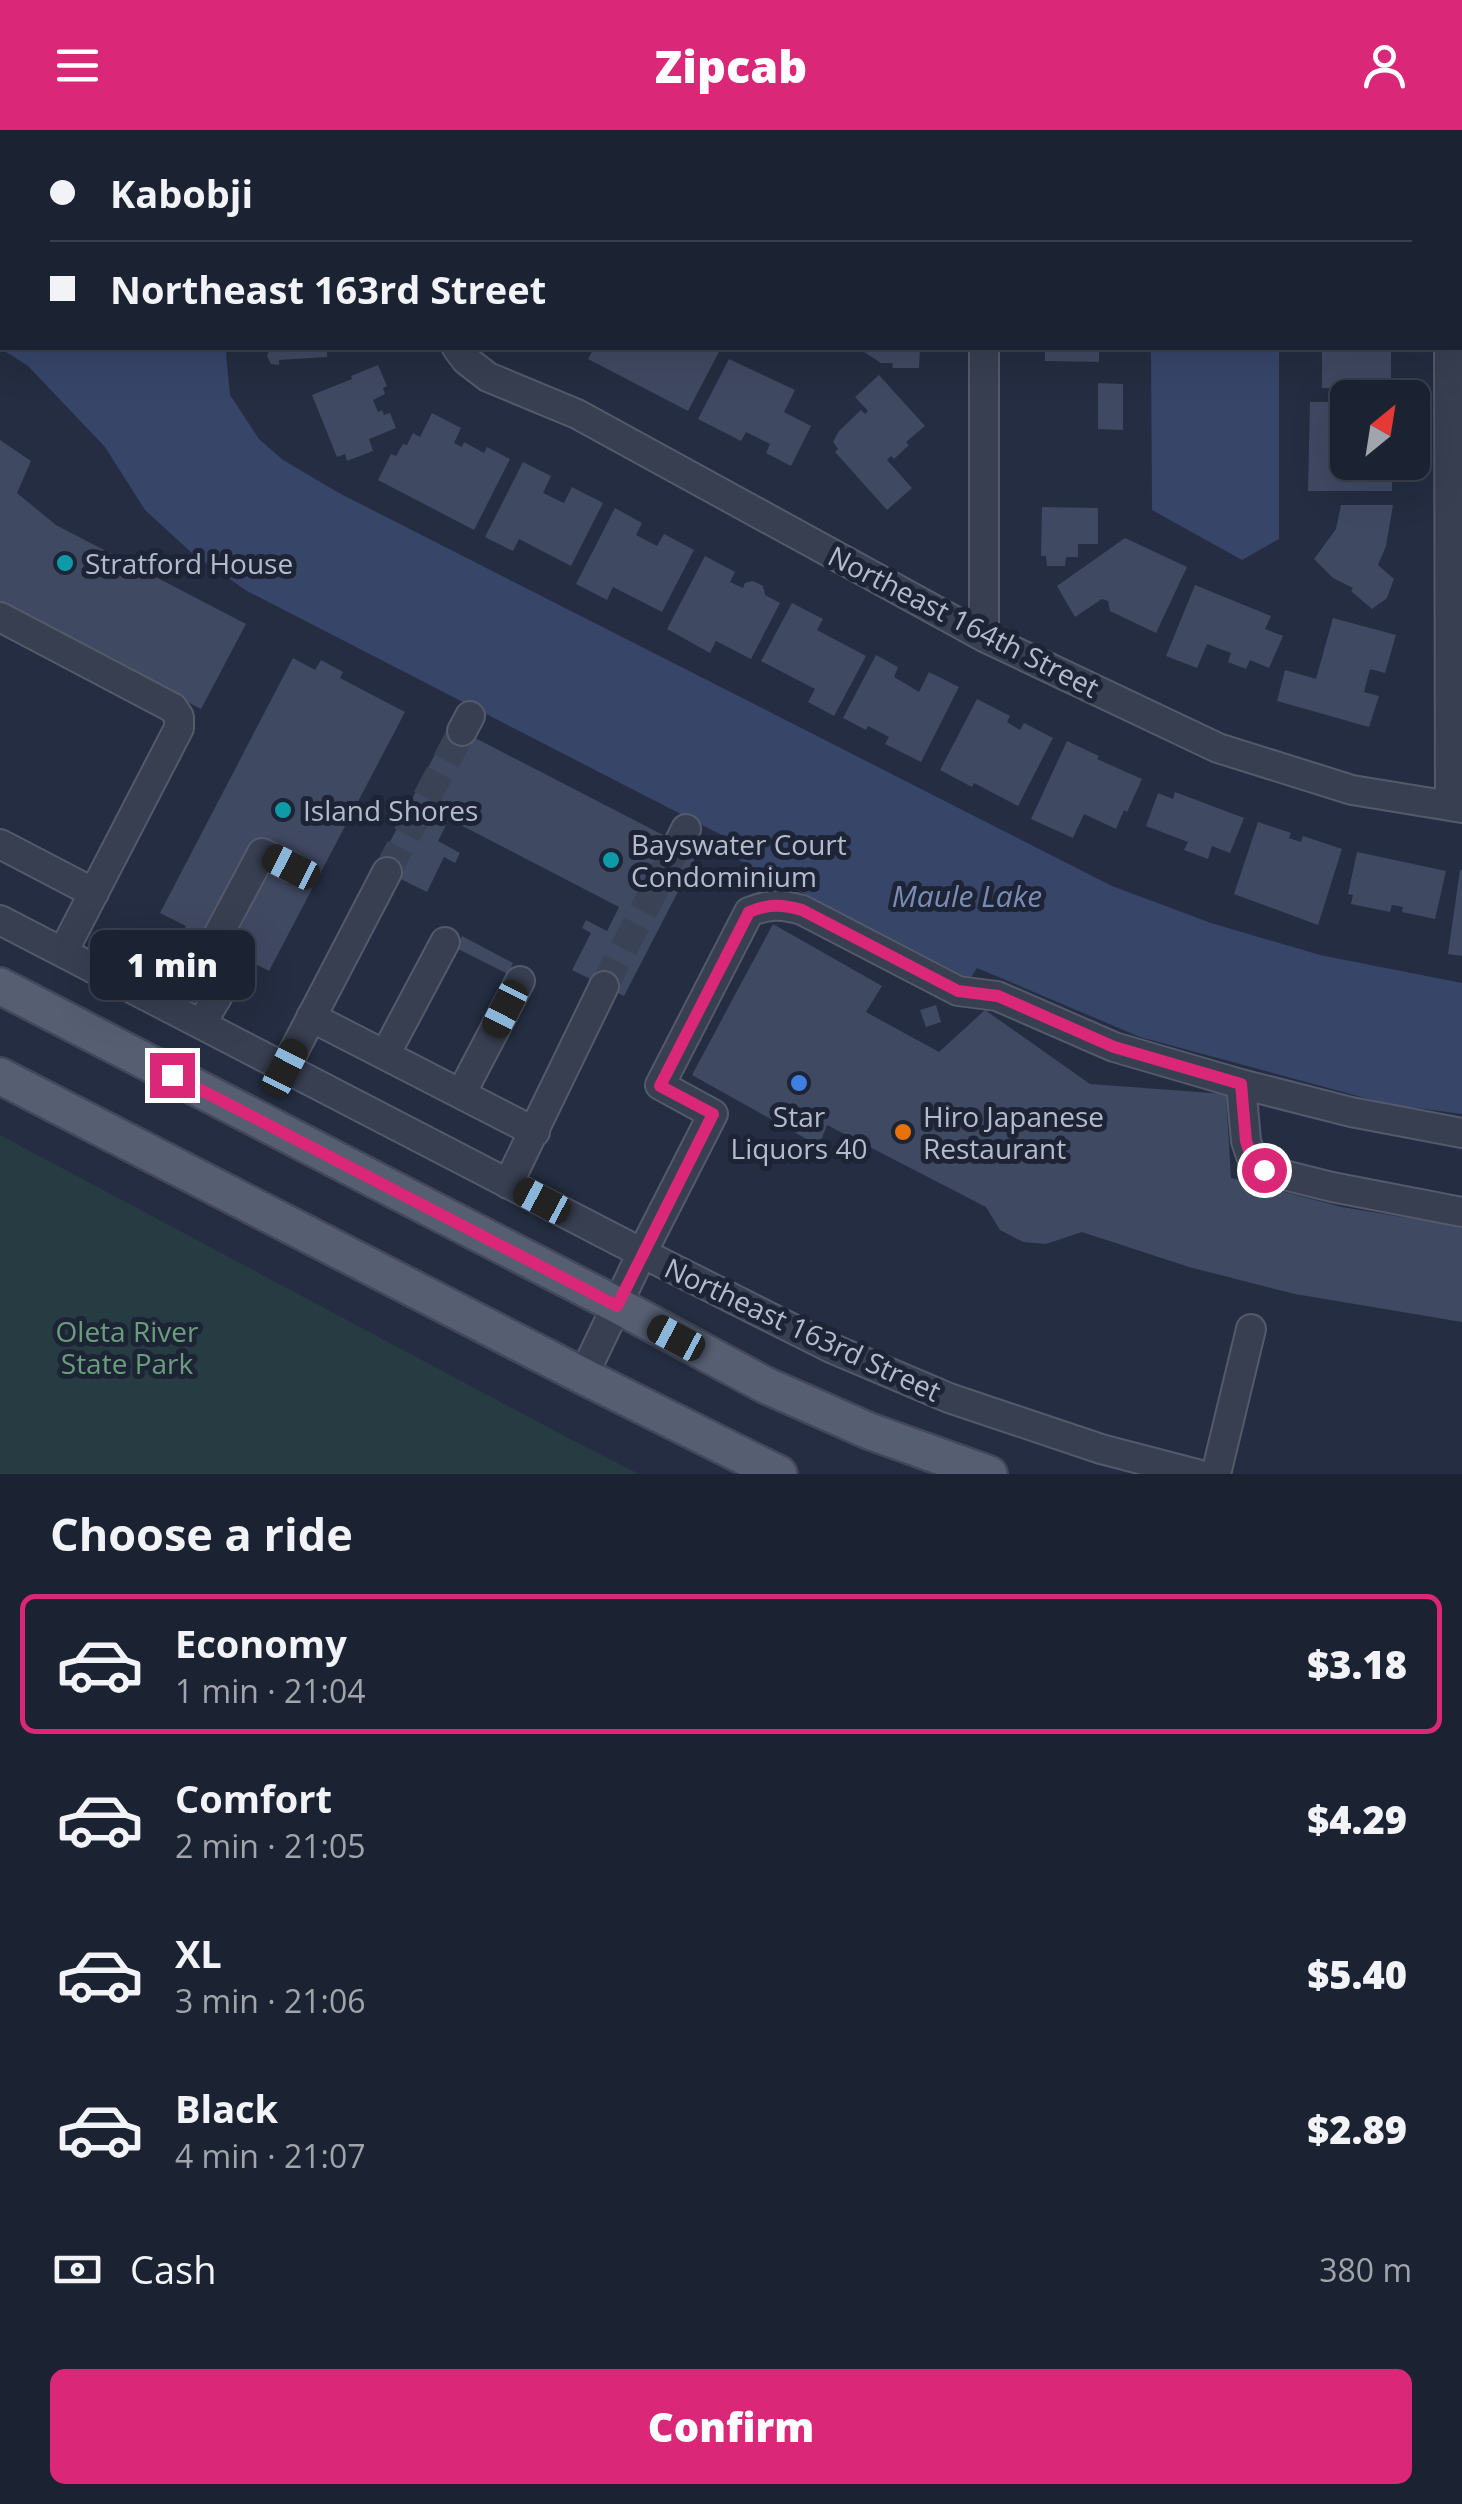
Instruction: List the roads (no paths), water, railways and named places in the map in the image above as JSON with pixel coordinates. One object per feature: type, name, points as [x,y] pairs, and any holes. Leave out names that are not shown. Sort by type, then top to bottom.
[{"type":"main road","points":[[0,986],[765,1386],[869,1431],[989,1474]]},
{"type":"main road","points":[[0,1076],[779,1474]]},
{"type":"street","name":"Northeast 164th Street","points":[[458,350],[488,377],[577,414],[984,636],[1218,748],[1352,790],[1456,807]]},
{"type":"street","points":[[984,350],[984,636]]},
{"type":"street","points":[[1449,350],[1456,807]]},
{"type":"street","points":[[0,617],[173,708],[179,716],[179,728],[63,952]]},
{"type":"street","points":[[0,844],[94,892]]},
{"type":"street","points":[[200,969],[262,853],[291,867]]},
{"type":"street","points":[[285,1068],[387,872]]},
{"type":"street","points":[[584,1376],[713,1114],[660,1086],[749,912],[763,906],[782,904],[802,910],[958,991],[998,996],[1114,1047],[1351,1112],[1462,1132]]},
{"type":"street","name":"Northeast 163rd Street","points":[[0,920],[831,1348],[948,1398],[1101,1449],[1197,1474]]},
{"type":"street","points":[[385,1055],[444,942]]},
{"type":"street","points":[[133,988],[158,948],[226,982]]},
{"type":"street","points":[[200,1024],[240,956]]},
{"type":"street","points":[[461,1094],[520,981]]},
{"type":"street","points":[[508,1184],[604,986]]},
{"type":"street","points":[[311,1017],[534,1132]]},
{"type":"street","points":[[1241,1084],[1246,1141],[1251,1156],[1264,1170],[1462,1212]]},
{"type":"street","points":[[1216,1474],[1251,1329]]},
{"type":"water","name":"Maule Lake","points":[[3,350],[227,350],[230,395],[259,439],[283,460],[339,493],[1112,886],[1211,923],[1320,955],[1462,983],[1462,1114],[1387,1104],[1140,1037],[977,968],[970,979],[729,855],[735,842],[247,591],[193,554],[145,510],[105,447],[28,366]]},
{"type":"water","points":[[1151,350],[1279,350],[1279,539],[1242,560],[1152,510]]},
{"type":"tunnel","points":[[387,872],[462,731]]},
{"type":"tunnel","points":[[604,986],[679,843]]},
{"type":"place","name":"Stratford House","points":[[65,563]]},
{"type":"place","name":"Island Shores","points":[[283,810]]},
{"type":"place","name":"Bayswater Court Condominium","points":[[611,860]]},
{"type":"place","name":"Star Liquors 40","points":[[799,1083]]},
{"type":"place","name":"Hiro Japanese Restaurant","points":[[903,1132]]},
{"type":"park label","name":"Oleta River State Park","points":[[127,1347]]}]
